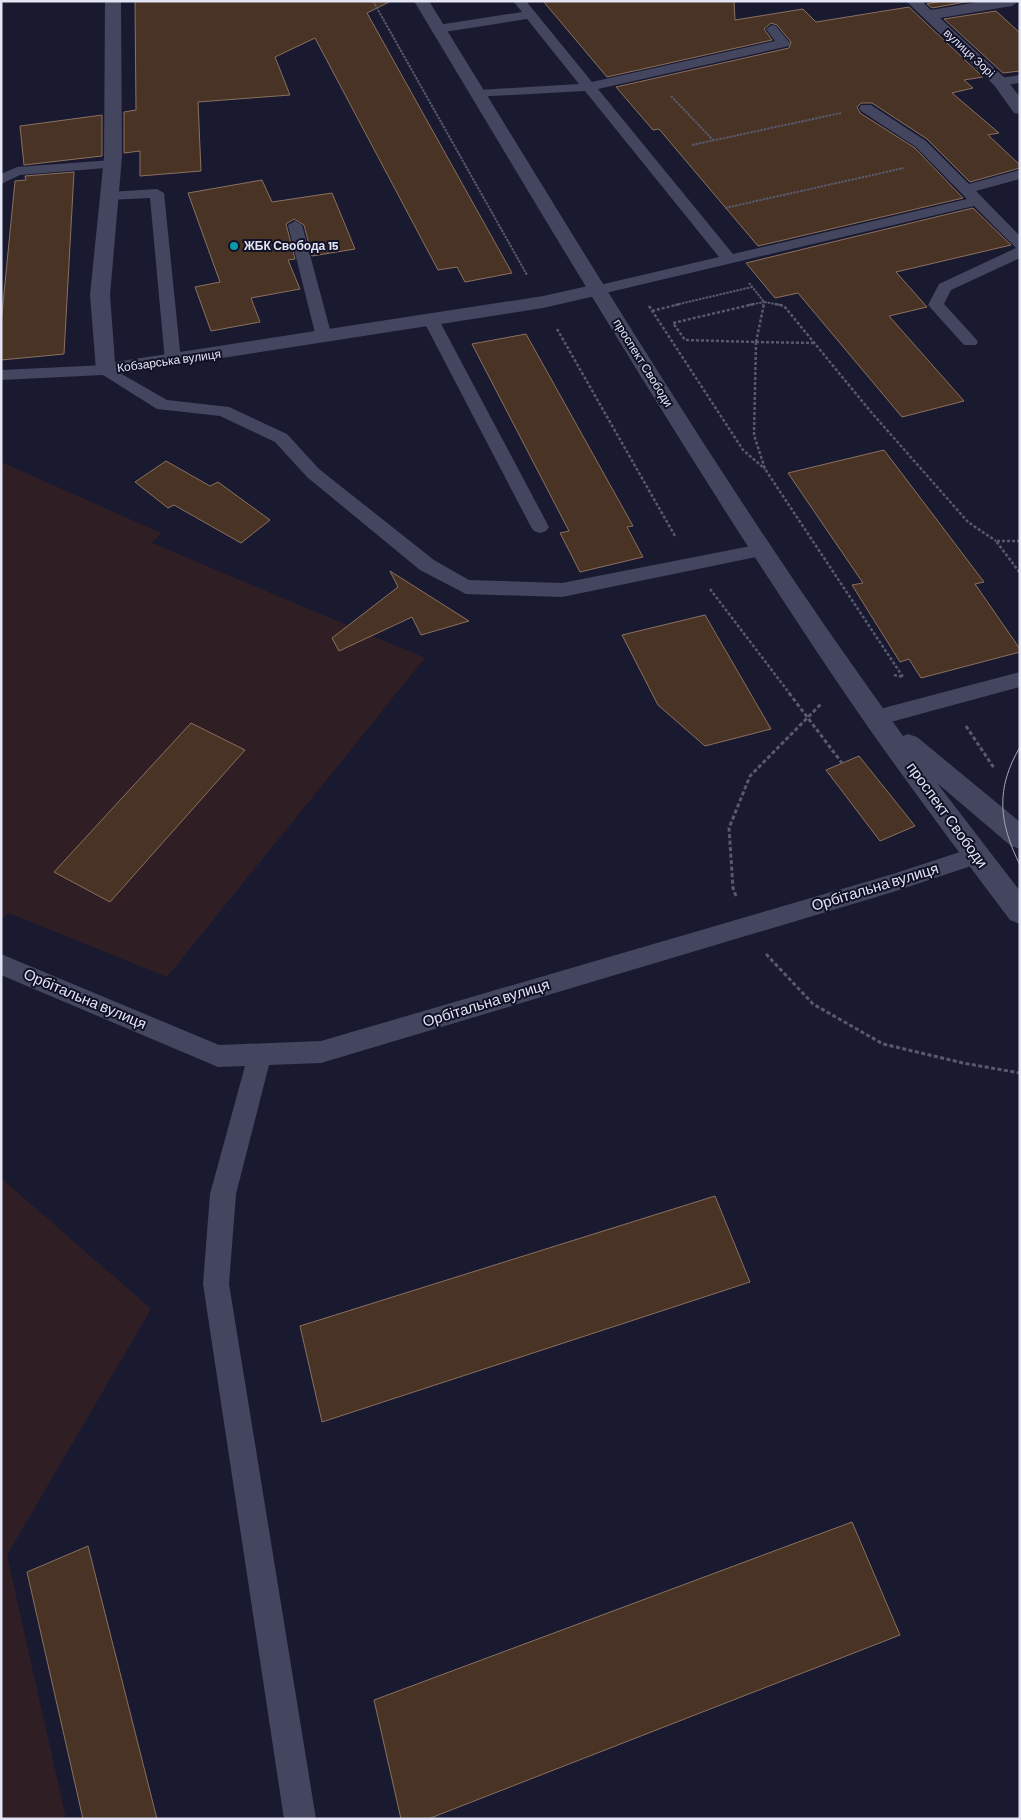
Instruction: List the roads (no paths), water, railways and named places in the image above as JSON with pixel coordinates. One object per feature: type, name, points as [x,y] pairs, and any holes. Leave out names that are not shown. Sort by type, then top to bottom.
[{"type":"street","name":"Кобзарська вулиця","points":[[113,1],[113,164],[100,295],[106,370],[542,302],[597,290]]},
{"type":"street","name":"проспект Свободи","points":[[421,1],[597,290],[761,550],[876,718],[976,856],[1020,912]]},
{"type":"street","name":"вулиця Зорі","points":[[913,1],[1000,82],[1020,109]]},
{"type":"street","points":[[928,15],[1012,1]]},
{"type":"street","name":"проспект Свободи","points":[[876,718],[1020,838]]},
{"type":"lane","points":[[518,1],[730,260]]},
{"type":"lane","points":[[438,29],[530,15]]},
{"type":"lane","points":[[478,94],[589,87],[784,43],[772,29]]},
{"type":"lane","points":[[1000,82],[1020,79]]},
{"type":"lane","points":[[866,108],[921,144],[1020,245]]},
{"type":"lane","points":[[1,180],[17,171],[113,164]]},
{"type":"lane","points":[[966,189],[1020,174]]},
{"type":"lane","points":[[109,196],[157,193],[173,361]]},
{"type":"lane","points":[[597,290],[977,201]]},
{"type":"lane","points":[[294,225],[324,337]]},
{"type":"lane","points":[[970,342],[936,304],[945,286],[1020,252]]},
{"type":"lane","points":[[431,320],[540,527]]},
{"type":"lane","points":[[1,375],[106,370],[164,406],[223,411],[281,438],[313,473],[427,565],[466,587],[562,590],[761,550]]},
{"type":"lane","points":[[876,718],[1020,679]]},
{"type":"lane","name":"Орбітальна вулиця","points":[[1,964],[218,1056],[321,1052],[893,883],[976,856]]},
{"type":"lane","points":[[260,1054],[223,1194],[216,1284],[300,1819]]},
{"type":"tram line","points":[[1020,747],[1006,777],[1003,792],[1004,820],[1013,850],[1020,865]]},
{"type":"place","name":"ЖБК Свобода 15","points":[[234,246]]}]
